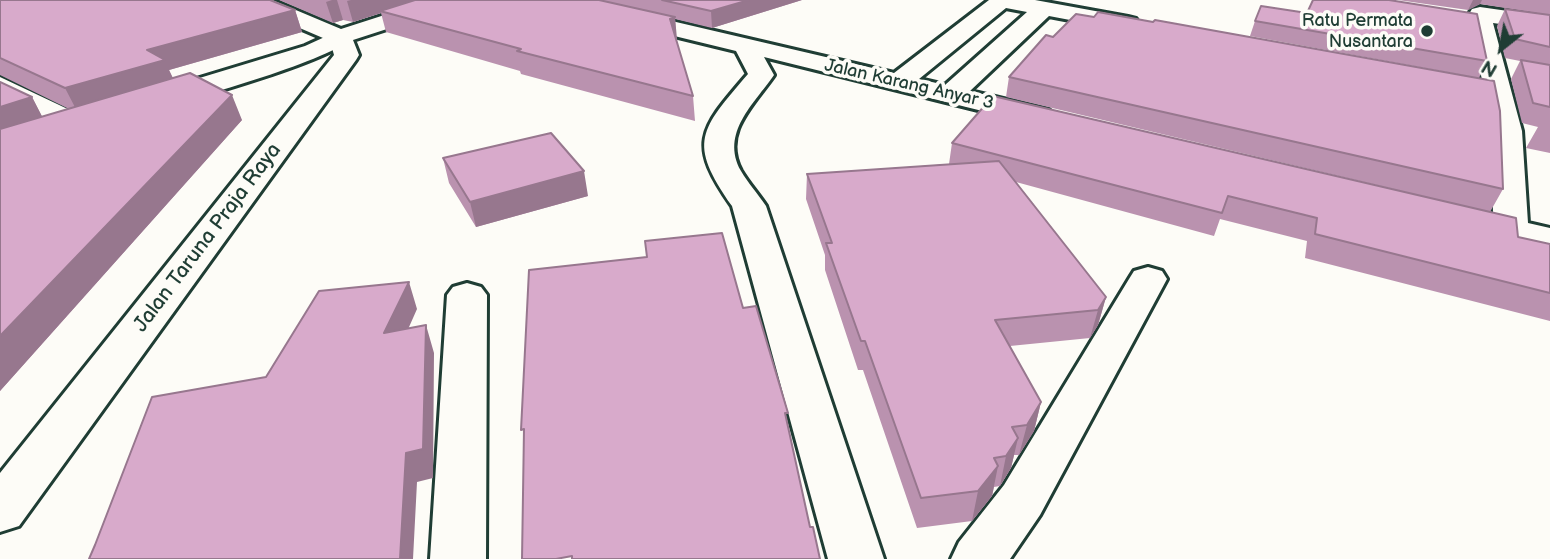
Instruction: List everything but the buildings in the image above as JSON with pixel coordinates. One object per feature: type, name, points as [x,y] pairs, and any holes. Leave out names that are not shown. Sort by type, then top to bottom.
[{"type":"street","points":[[254,0],[340,37]]},
{"type":"street","points":[[140,100],[314,51],[340,37],[453,0]]},
{"type":"street","name":"Jalan Karang Anyar 3","points":[[555,0],[1065,122]]},
{"type":"street","points":[[900,82],[1001,0],[1154,29]]},
{"type":"street","points":[[951,94],[1044,8]]},
{"type":"street","points":[[1472,14],[1550,24]]},
{"type":"street","points":[[1472,14],[1502,76],[1511,229]]},
{"type":"street","name":"Jalan Taruna Praja Raya","points":[[0,511],[347,55],[340,37]]},
{"type":"street","points":[[746,47],[761,75],[723,124],[721,164],[749,206],[856,559]]},
{"type":"street","points":[[1471,86],[1502,76]]},
{"type":"street","points":[[0,85],[80,117],[31,134]]},
{"type":"street","points":[[1507,131],[1539,138]]},
{"type":"street","points":[[1445,214],[1550,239]]},
{"type":"street","points":[[979,559],[1022,500],[1148,279]]},
{"type":"street","points":[[458,559],[467,295]]},
{"type":"place","name":"Ratu Permata Nusantara","points":[[1427,31]]}]
